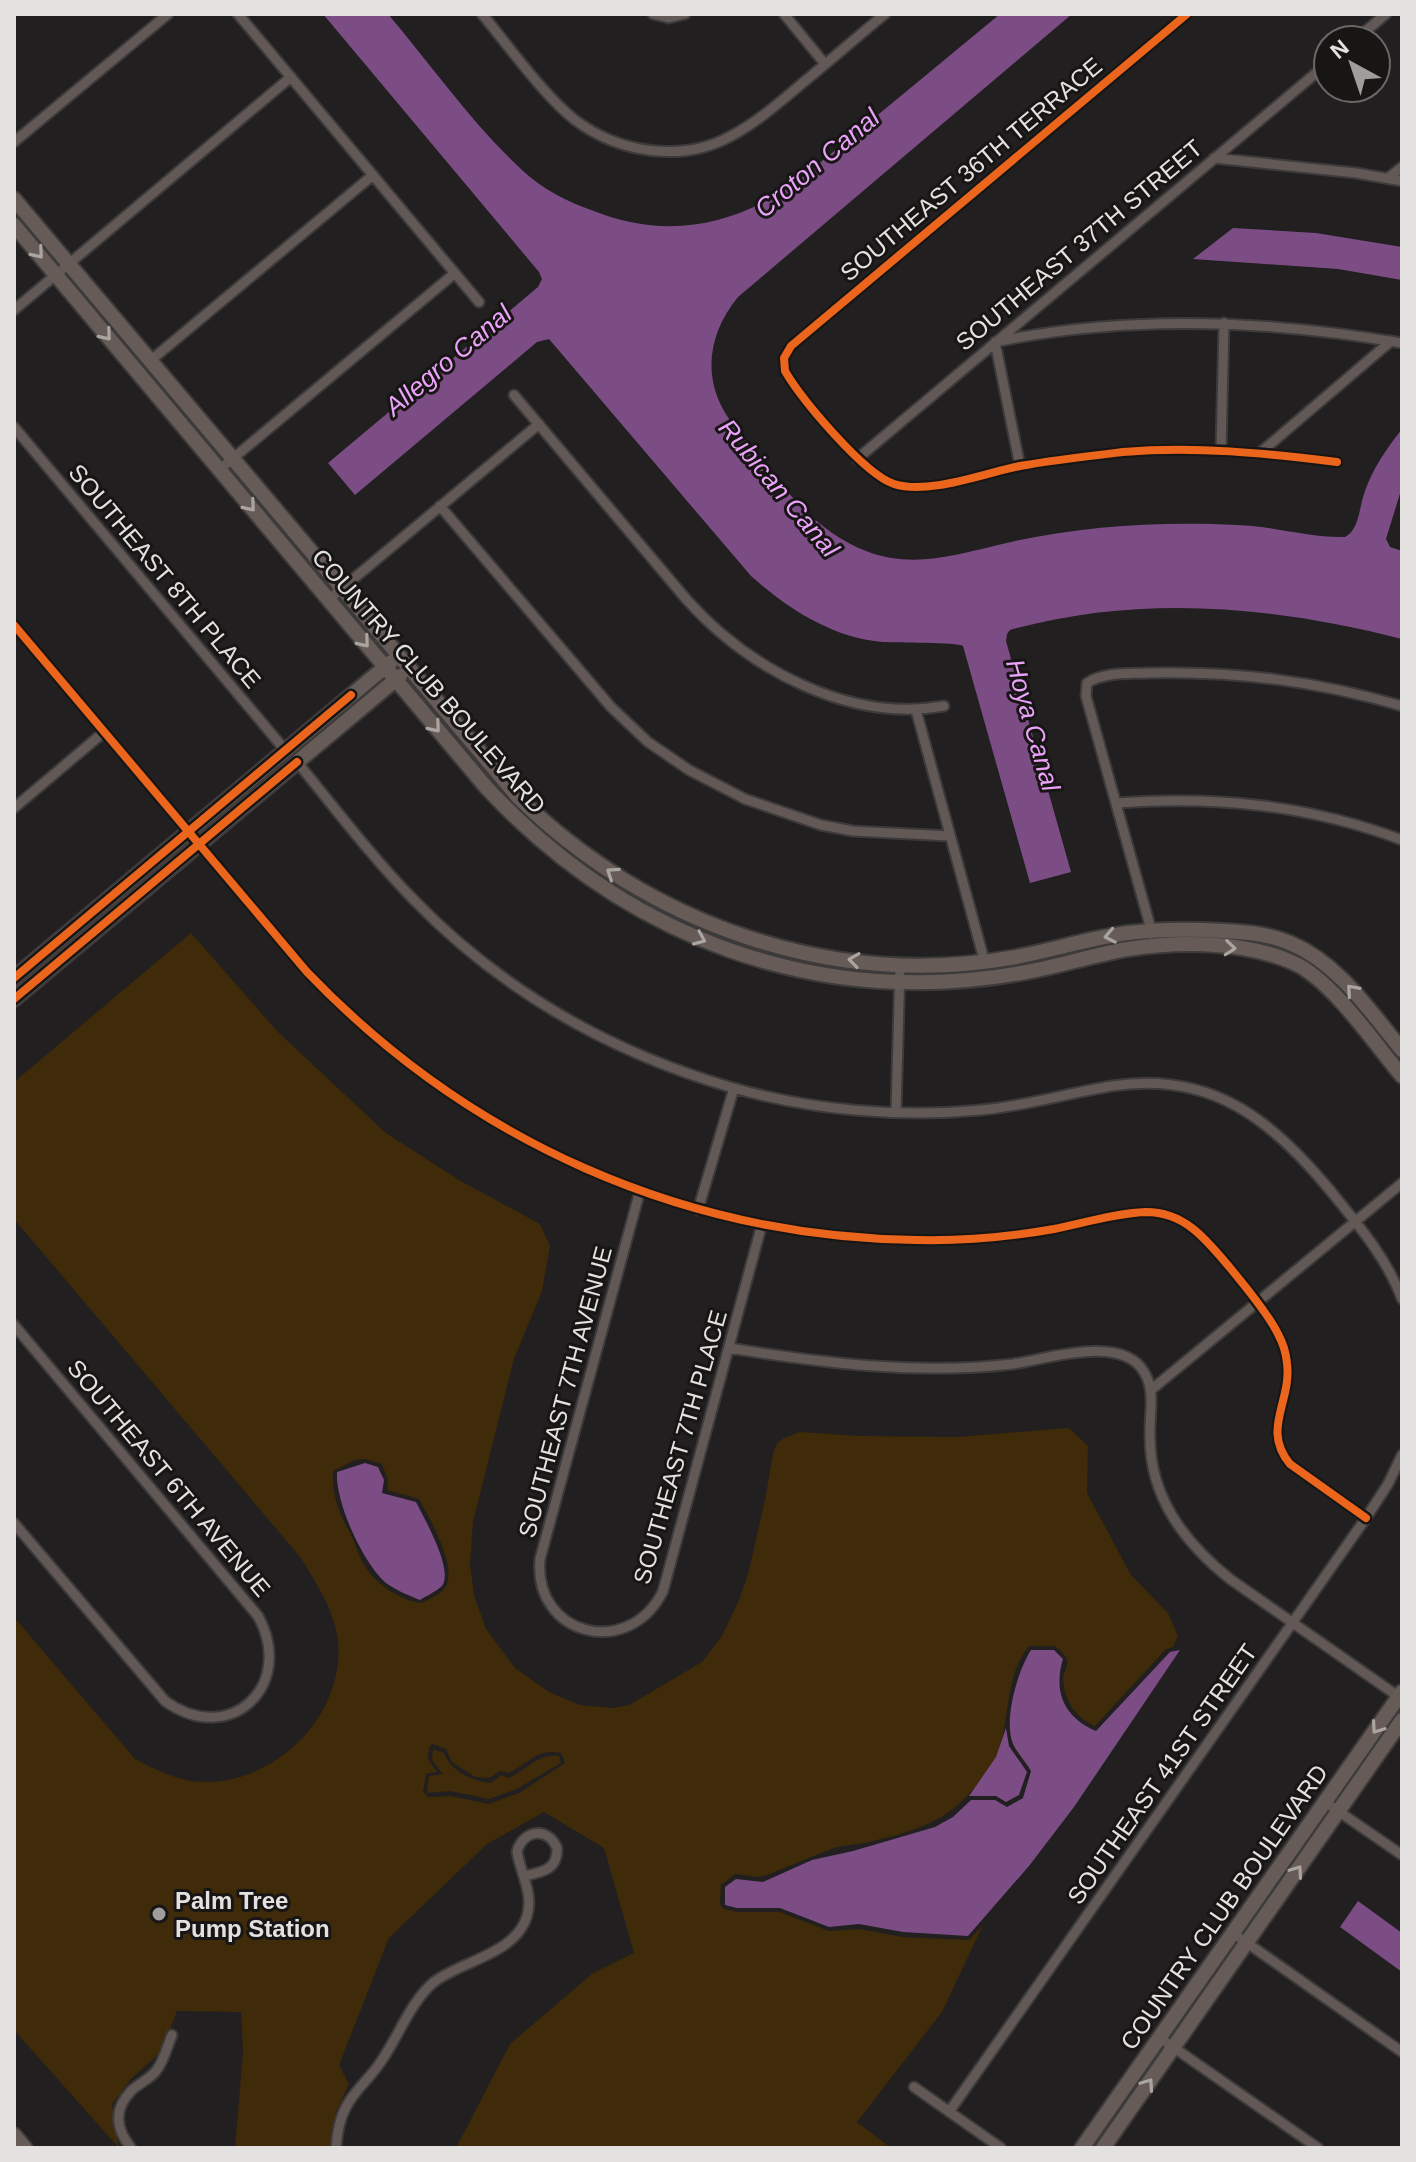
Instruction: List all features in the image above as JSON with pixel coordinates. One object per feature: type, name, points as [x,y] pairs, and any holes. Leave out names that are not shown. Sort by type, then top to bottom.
[{"type":"main road","name":"COUNTRY CLUB BOULEVARD","points":[[14,199],[477,750],[535,814],[581,852],[638,890],[697,920],[766,944],[802,953],[900,966],[985,962],[1106,936],[1150,930],[1239,932],[1275,938],[1316,956],[1342,979],[1402,1050]]},
{"type":"main road","name":"COUNTRY CLUB BOULEVARD","points":[[14,225],[504,807],[565,861],[622,901],[710,943],[771,964],[843,978],[899,983],[989,978],[1152,946],[1265,952],[1295,963],[1313,974],[1399,1067]]},
{"type":"main road","points":[[14,978],[398,656]]},
{"type":"main road","points":[[14,999],[409,669]]},
{"type":"main road","points":[[285,750],[297,762]]},
{"type":"main road","name":"COUNTRY CLUB BOULEVARD","points":[[1082,2148],[1401,1696]]},
{"type":"main road","name":"COUNTRY CLUB BOULEVARD","points":[[1103,2148],[1402,1720]]},
{"type":"main road","points":[[14,2135],[25,2148]]},
{"type":"street","points":[[14,142],[168,14]]},
{"type":"street","points":[[238,14],[479,302]]},
{"type":"street","points":[[482,14],[574,119],[610,140],[648,150],[698,148],[731,136],[763,116],[885,14]]},
{"type":"street","points":[[658,16],[676,18],[685,14]]},
{"type":"street","points":[[784,14],[825,64]]},
{"type":"street","name":"SOUTHEAST 36TH TERRACE","points":[[857,459],[787,376],[784,358],[796,342],[1187,14]]},
{"type":"street","name":"SOUTHEAST 37TH STREET","points":[[857,459],[1312,76]]},
{"type":"street","points":[[14,310],[291,77]]},
{"type":"street","points":[[1214,158],[1402,181]]},
{"type":"street","points":[[1388,178],[1402,167]]},
{"type":"street","points":[[150,361],[373,175]]},
{"type":"street","points":[[219,470],[455,273]]},
{"type":"street","points":[[1221,450],[1224,323]]},
{"type":"street","points":[[1020,466],[995,342],[1038,333],[1114,325],[1224,323],[1291,327],[1402,343]]},
{"type":"street","points":[[1261,452],[1391,341]]},
{"type":"street","points":[[514,395],[687,600],[729,642],[764,666],[818,691],[877,706],[916,710],[944,706]]},
{"type":"street","points":[[328,600],[539,424]]},
{"type":"street","name":"SOUTHEAST 8TH PLACE","points":[[14,427],[285,750]]},
{"type":"street","points":[[857,459],[884,479],[913,487],[1020,466],[1125,452],[1221,450],[1337,462]]},
{"type":"street","points":[[440,506],[611,707],[648,742],[689,770],[745,799],[821,825],[853,831],[950,836]]},
{"type":"street","points":[[14,625],[18,637],[104,732],[315,981],[401,1059],[439,1088],[510,1132],[584,1169],[698,1210],[762,1224],[820,1234],[955,1240],[1043,1231],[1143,1212],[1171,1216],[1195,1230],[1277,1331],[1288,1364],[1286,1389],[1277,1425],[1276,1439],[1281,1453],[1290,1464],[1366,1518]]},
{"type":"street","points":[[1152,946],[1117,803],[1086,696],[1087,683],[1095,678],[1133,674],[1235,674],[1333,687],[1402,706]]},
{"type":"street","points":[[916,710],[989,978]]},
{"type":"street","points":[[14,808],[104,732]]},
{"type":"street","points":[[297,762],[415,902],[447,932],[503,978],[559,1015],[631,1052],[734,1088],[812,1104],[896,1112],[945,1112],[1021,1105],[1128,1084],[1198,1090],[1236,1105],[1267,1124],[1302,1157],[1355,1222],[1387,1268],[1402,1299]]},
{"type":"street","points":[[1117,803],[1207,800],[1272,806],[1318,814],[1402,840]]},
{"type":"street","points":[[896,1112],[900,966]]},
{"type":"street","points":[[698,1210],[734,1088]]},
{"type":"street","points":[[1151,1390],[1402,1183]]},
{"type":"street","name":"SOUTHEAST 7TH AVENUE","points":[[549,1603],[540,1581],[540,1559],[640,1191]]},
{"type":"street","name":"SOUTHEAST 7TH PLACE","points":[[549,1603],[576,1627],[601,1633],[637,1622],[657,1603],[663,1591],[762,1224]]},
{"type":"street","name":"SOUTHEAST 6TH AVENUE","points":[[14,1325],[258,1616],[270,1643],[269,1671],[260,1690],[245,1706],[233,1713],[205,1718],[183,1712],[165,1701],[14,1523]]},
{"type":"street","points":[[729,1348],[839,1364],[938,1368],[1004,1365],[1106,1351],[1127,1356],[1144,1371],[1151,1390],[1152,1462],[1163,1500],[1176,1524],[1210,1563],[1401,1696]]},
{"type":"street","name":"SOUTHEAST 41ST STREET","points":[[949,2112],[1366,1518],[1402,1455]]},
{"type":"street","points":[[1325,1802],[1402,1855]]},
{"type":"street","points":[[336,2148],[337,2132],[347,2104],[379,2066],[422,1995],[440,1978],[478,1961],[516,1935],[527,1920],[528,1896],[518,1858],[519,1844],[529,1834],[543,1833],[557,1848],[555,1862],[547,1871],[524,1876]]},
{"type":"street","points":[[1233,1933],[1402,2052]]},
{"type":"street","points":[[131,2148],[119,2134],[118,2116],[130,2092],[154,2074],[162,2063],[172,2035]]},
{"type":"street","points":[[1160,2038],[1318,2148]]},
{"type":"street","points":[[914,2087],[1001,2148]]},
{"type":"shaded area","points":[[191,933],[278,1032],[386,1133],[459,1180],[540,1224],[550,1246],[542,1291],[514,1359],[473,1522],[470,1564],[474,1595],[486,1629],[515,1668],[549,1692],[580,1705],[612,1708],[629,1705],[702,1662],[722,1636],[748,1574],[773,1453],[777,1443],[784,1438],[800,1432],[957,1437],[1069,1428],[1088,1446],[1087,1493],[1131,1575],[1168,1613],[1178,1636],[1173,1647],[1166,1649],[1095,1726],[1082,1719],[1069,1702],[1063,1680],[1067,1663],[1064,1655],[1055,1646],[1029,1646],[1015,1671],[997,1755],[968,1795],[956,1806],[915,1829],[833,1848],[759,1877],[735,1874],[721,1885],[720,1904],[724,1909],[780,1912],[829,1931],[859,1929],[903,1937],[969,1940],[983,1925],[942,2012],[857,2122],[891,2148],[456,2148],[510,2044],[593,1973],[634,1953],[604,1848],[544,1812],[487,1844],[389,1938],[339,2065],[349,2084],[336,2112],[331,2148],[235,2148],[243,2052],[241,2012],[177,2011],[162,2051],[132,2078],[112,2104],[119,2148],[14,2030],[14,1617],[135,1759],[168,1775],[205,1782],[232,1779],[257,1770],[281,1757],[301,1739],[318,1718],[330,1694],[337,1668],[338,1641],[329,1608],[301,1558],[14,1219],[14,1082]],"holes":[[[365,1459],[382,1464],[388,1480],[387,1490],[419,1499],[441,1544],[446,1557],[448,1581],[442,1591],[422,1603],[396,1594],[372,1576],[341,1514],[335,1497],[333,1471],[355,1460]],[[432,1744],[446,1749],[452,1762],[475,1777],[489,1778],[500,1771],[509,1773],[545,1753],[561,1753],[565,1763],[519,1793],[489,1804],[451,1796],[428,1797],[423,1792],[426,1774],[437,1772],[428,1759]]]},
{"type":"shaded area","points":[[433,1749],[444,1753],[451,1765],[463,1774],[491,1783],[501,1775],[509,1778],[545,1757],[559,1756],[561,1763],[517,1789],[489,1799],[450,1791],[427,1793],[429,1776],[443,1774],[432,1760]]},
{"type":"water","name":"Rubican Canal","points":[[323,14],[388,14],[470,115],[531,177],[555,194],[591,210],[618,219],[670,226],[720,219],[744,211],[793,185],[1000,14],[1072,14],[738,297],[719,329],[712,362],[717,396],[725,412],[764,464],[809,515],[827,529],[866,551],[917,560],[1060,533],[1149,525],[1250,526],[1345,537],[1354,529],[1372,474],[1402,429],[1402,487],[1386,539],[1390,547],[1402,551],[1402,639],[1305,619],[1206,609],[1157,608],[1108,612],[1010,630],[1006,641],[1071,872],[1030,883],[963,646],[883,642],[846,635],[812,620],[780,600],[751,576],[549,339],[537,342],[355,495],[328,463],[538,287],[542,279]]},
{"type":"water","points":[[1233,228],[1316,233],[1402,247],[1402,280],[1338,269],[1193,259]]},
{"type":"water","points":[[365,1463],[378,1467],[384,1480],[382,1493],[416,1502],[436,1544],[445,1578],[440,1588],[420,1600],[390,1586],[377,1574],[352,1531],[341,1499],[337,1472]]},
{"type":"water","points":[[1031,1650],[1054,1650],[1063,1659],[1059,1682],[1064,1702],[1076,1718],[1096,1731],[1170,1652],[1180,1650],[1074,1807],[1029,1866],[968,1936],[903,1932],[859,1924],[829,1927],[780,1908],[725,1905],[725,1887],[736,1879],[763,1882],[812,1860],[935,1827],[953,1817],[971,1800],[995,1800],[1007,1807],[1023,1798],[1031,1771],[1013,1744],[1010,1722],[1017,1682]]},
{"type":"water","points":[[1006,1728],[1009,1746],[1027,1772],[1019,1795],[1006,1802],[996,1796],[969,1796],[996,1757]]},
{"type":"water","points":[[1358,1901],[1402,1933],[1402,1972],[1340,1927]]},
{"type":"cycle path","points":[[1187,14],[791,346],[784,358],[785,371],[819,417],[851,451],[881,477],[908,487],[957,482],[1046,462],[1150,450],[1230,451],[1337,462]]},
{"type":"cycle path","points":[[14,625],[307,972],[370,1032],[438,1085],[510,1130],[585,1168],[664,1198],[746,1221],[830,1235],[917,1240],[1020,1234],[1146,1212],[1158,1213],[1187,1224],[1225,1262],[1263,1310],[1281,1341],[1287,1359],[1286,1390],[1278,1427],[1282,1451],[1290,1464],[1366,1518]]},
{"type":"cycle path","points":[[14,978],[351,695]]},
{"type":"cycle path","points":[[14,999],[297,762]]},
{"type":"place","name":"Palm Tree Pump Station","points":[[159,1914]]},
{"type":"water label","name":"Croton Canal","points":[[817,163]]},
{"type":"water label","name":"Allegro Canal","points":[[448,360]]},
{"type":"water label","name":"Hoya Canal","points":[[1033,725]]}]
